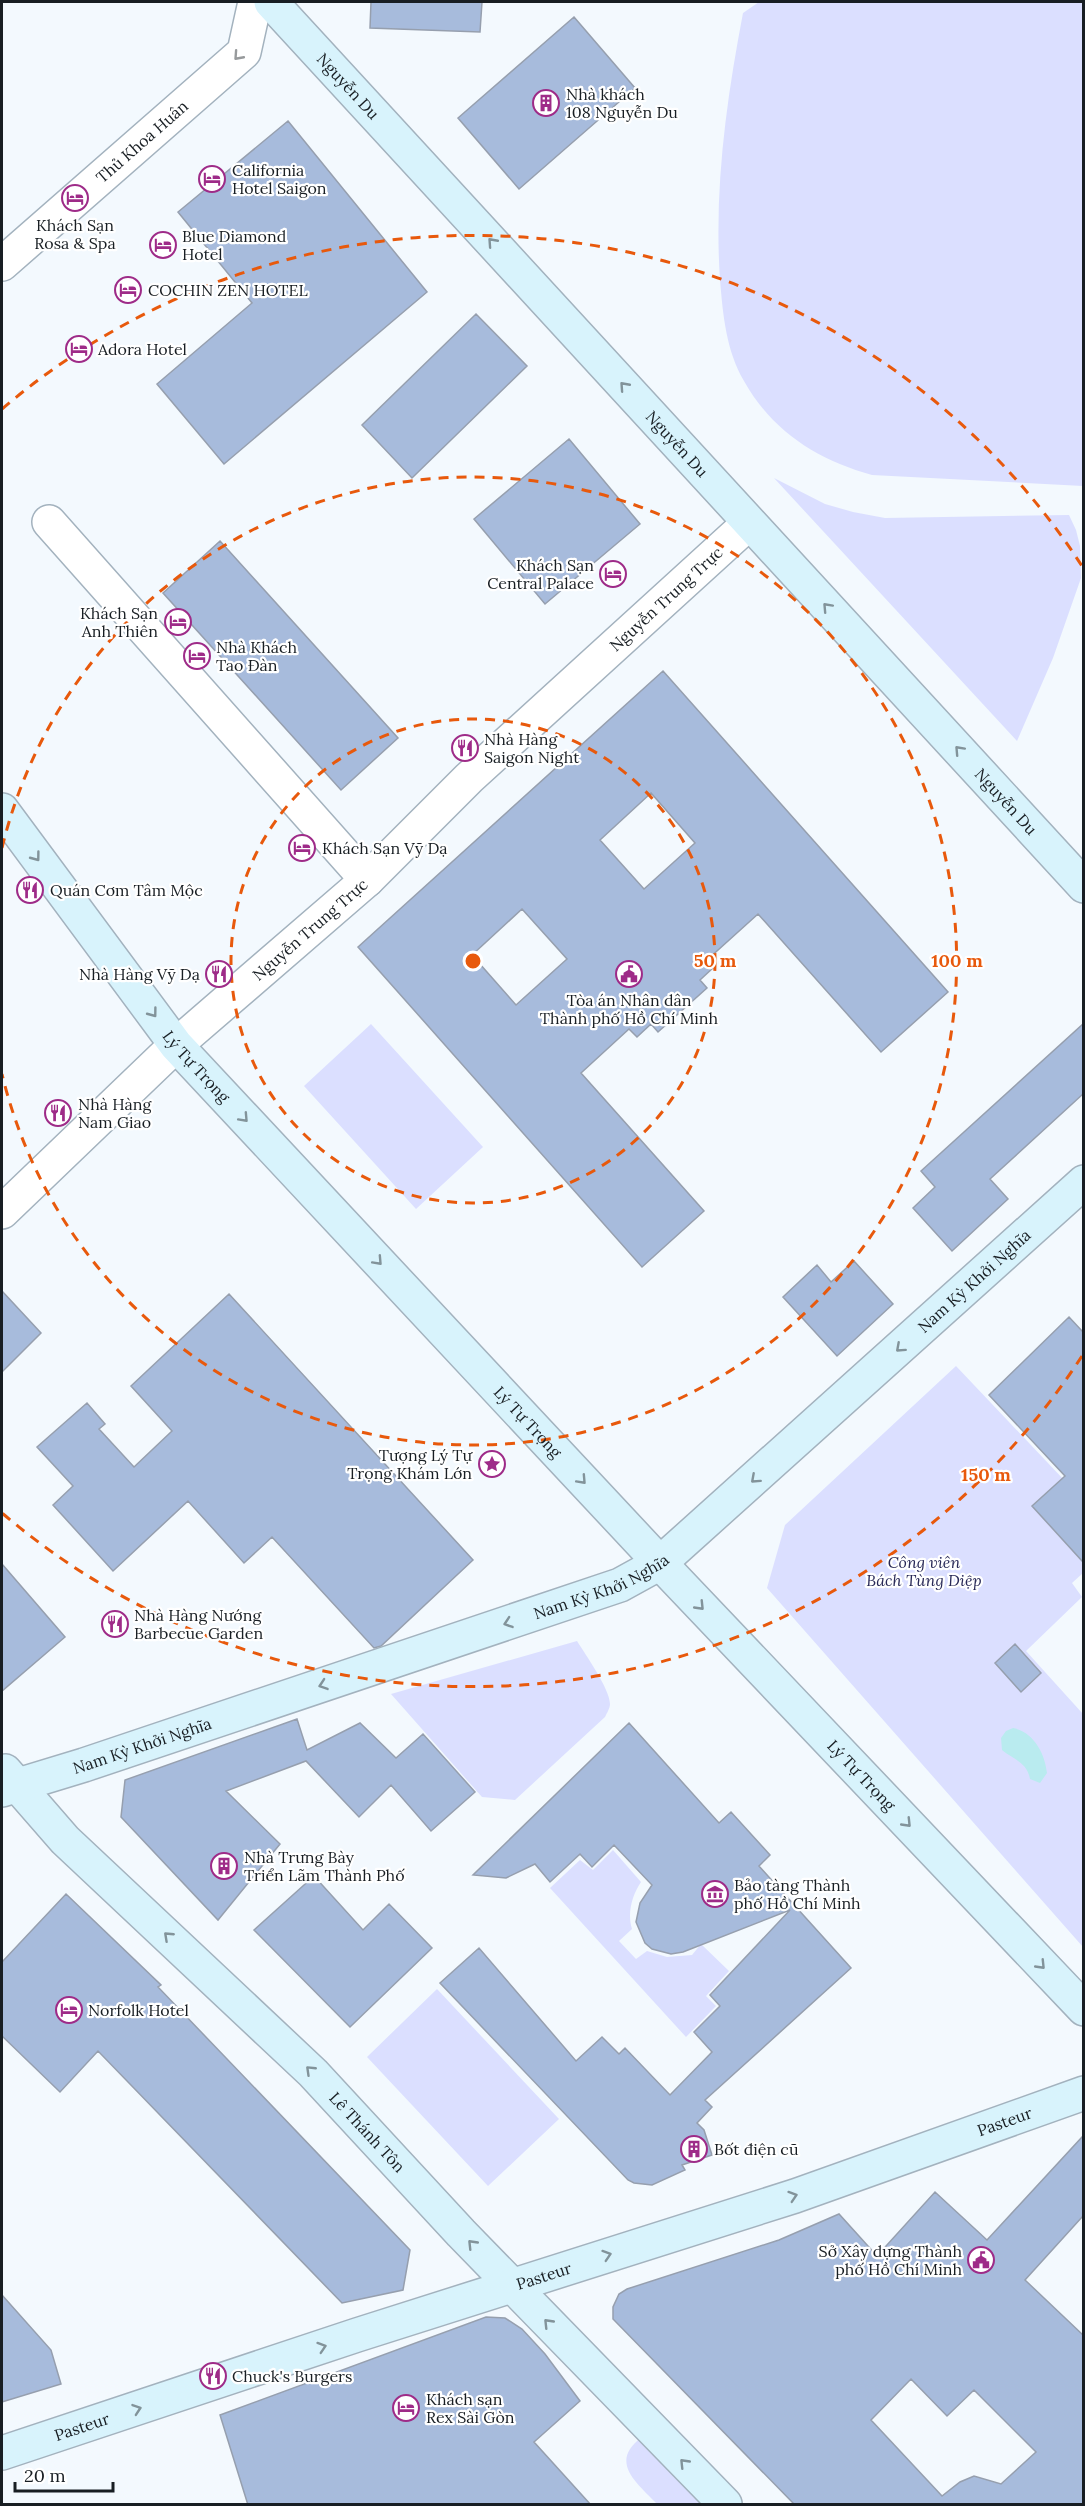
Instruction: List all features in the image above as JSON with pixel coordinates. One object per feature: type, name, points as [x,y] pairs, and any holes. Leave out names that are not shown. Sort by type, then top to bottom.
[{"type":"street","name":"Thủ Khoa Huân","points":[[2,264],[244,52],[255,2]]},
{"type":"street","name":"Nguyễn Du","points":[[271,2],[1083,886]]},
{"type":"street","points":[[49,522],[367,880]]},
{"type":"street","name":"Nguyễn Trung Trực","points":[[2,1212],[176,1045],[367,880],[469,778],[749,523]]},
{"type":"street","name":"Lý Tự Trọng","points":[[2,810],[176,1045],[660,1563],[1083,2009]]},
{"type":"street","name":"Nam Kỳ Khởi Nghĩa","points":[[7,1781],[84,1765],[620,1585],[660,1563],[1083,1182]]},
{"type":"street","name":"Lê Thánh Tôn","points":[[7,1781],[65,1840],[313,2073],[512,2286],[725,2505]]},
{"type":"street","name":"Pasteur","points":[[2,2453],[795,2196],[1083,2093]]},
{"type":"green space","points":[[759,2],[1083,2],[1083,486],[872,475],[833,461],[798,441],[782,429],[755,399],[738,369],[726,332],[720,280],[719,213],[723,146],[731,80],[743,13]]},
{"type":"green space","points":[[774,478],[825,504],[885,518],[1069,515],[1080,546],[1081,578],[1053,658],[1017,741]]},
{"type":"green space","points":[[371,1024],[483,1147],[416,1209],[304,1086]]},
{"type":"green space","name":"Công viên Bách Tùng Diệp","points":[[956,1366],[1083,1500],[1083,1573],[1072,1583],[1082,1597],[1026,1651],[1083,1714],[1083,1947],[767,1588],[785,1525]]},
{"type":"green space","points":[[577,1641],[606,1690],[609,1709],[605,1717],[515,1800],[482,1797],[391,1694]]},
{"type":"green space","points":[[613,1850],[641,1882],[631,1905],[632,1929],[619,1941],[636,1959],[647,1951],[667,1957],[692,1955],[701,1944],[729,1971],[706,1996],[716,2006],[686,2037],[550,1888],[580,1860],[593,1870]]},
{"type":"green space","points":[[437,1989],[559,2119],[488,2186],[367,2057]]},
{"type":"green space","points":[[642,2437],[716,2504],[657,2504],[634,2480],[627,2464],[627,2455],[632,2446]]},
{"type":"shaded area","points":[[1013,1728],[1027,1734],[1041,1751],[1047,1773],[1040,1783],[1030,1779],[1023,1765],[1002,1750],[1001,1738],[1006,1731]]},
{"type":"building","points":[[371,2],[482,2],[480,32],[370,28]]},
{"type":"building","name":"Nhà khách 108 Nguyễn Du","points":[[574,17],[635,88],[519,189],[458,118]]},
{"type":"building","points":[[288,121],[427,292],[224,464],[157,384],[252,303],[178,212]]},
{"type":"building","points":[[476,314],[527,366],[412,478],[362,425]]},
{"type":"building","points":[[569,439],[640,524],[545,604],[474,519]]},
{"type":"building","points":[[220,541],[398,738],[341,790],[163,593]]},
{"type":"building","name":"Tòa án Nhân dân Thành phố Hồ Chí Minh","points":[[663,671],[948,992],[881,1052],[758,914],[707,960],[714,967],[700,980],[707,988],[658,1032],[651,1024],[637,1037],[629,1029],[581,1073],[704,1211],[642,1267],[358,947]],"holes":[[[651,793],[695,843],[644,889],[600,840]],[[522,909],[567,959],[516,1005],[472,955]]]},
{"type":"building","points":[[1083,1024],[1083,1094],[990,1179],[1008,1199],[952,1251],[913,1208],[935,1187],[921,1171]]},
{"type":"building","points":[[854,1261],[893,1304],[837,1356],[783,1297],[817,1265],[831,1282]]},
{"type":"building","points":[[2,1291],[41,1333],[2,1372]]},
{"type":"building","points":[[229,1294],[473,1560],[381,1646],[374,1648],[272,1537],[244,1563],[188,1501],[113,1571],[53,1505],[73,1486],[37,1447],[87,1403],[105,1424],[99,1429],[134,1467],[172,1431],[131,1386]]},
{"type":"building","points":[[1069,1317],[1083,1332],[1083,1562],[1032,1506],[1065,1476],[989,1395]]},
{"type":"building","points":[[2,1564],[65,1637],[2,1691]]},
{"type":"building","points":[[1015,1644],[1041,1673],[1021,1692],[995,1663]]},
{"type":"building","points":[[297,1719],[307,1750],[360,1723],[396,1758],[423,1734],[475,1792],[431,1831],[391,1785],[359,1817],[306,1761],[226,1791],[280,1844],[218,1920],[121,1817],[125,1780]]},
{"type":"building","name":"Bảo tàng Thành phố Hồ Chí Minh","points":[[629,1723],[719,1823],[731,1812],[770,1855],[759,1866],[851,1968],[705,2100],[712,2107],[697,2123],[704,2130],[712,2155],[682,2165],[685,2170],[652,2185],[628,2180],[440,1983],[479,1948],[576,2061],[602,2037],[619,2054],[625,2048],[670,2095],[712,2052],[694,2032],[720,2006],[710,1995],[790,1910],[683,1952],[671,1954],[652,1949],[645,1943],[636,1922],[640,1903],[652,1885],[614,1845],[592,1867],[580,1854],[550,1882],[535,1864],[506,1878],[473,1875]]},
{"type":"building","points":[[314,1876],[363,1930],[389,1904],[432,1948],[350,2027],[254,1930]]},
{"type":"building","points":[[66,1894],[161,1985],[158,1987],[410,2250],[403,2290],[342,2303],[98,2051],[60,2092],[2,2036],[2,1962]]},
{"type":"building","points":[[1083,2136],[1083,2216],[1025,2280],[1083,2335],[1083,2505],[795,2505],[613,2319],[613,2307],[619,2294],[627,2289],[779,2240],[839,2214],[877,2256],[935,2192],[987,2240]],"holes":[[[911,2379],[947,2416],[974,2390],[1036,2452],[1001,2484],[974,2476],[960,2482],[942,2496],[871,2420]]]},
{"type":"building","points":[[2,2295],[51,2350],[61,2384],[2,2402]]},
{"type":"building","name":"Khách sạn Rex Sài Gòn","points":[[486,2317],[505,2318],[522,2329],[545,2354],[580,2401],[534,2442],[591,2505],[248,2505],[220,2415]]},
{"type":"place","name":"Nhà khách 108 Nguyễn Du","points":[[546,103]]},
{"type":"place","name":"California Hotel Saigon","points":[[212,179]]},
{"type":"place","name":"Khách Sạn Rosa & Spa","points":[[75,198]]},
{"type":"place","name":"Blue Diamond Hotel","points":[[163,245]]},
{"type":"place","name":"COCHIN ZEN HOTEL","points":[[128,290]]},
{"type":"place","name":"Adora Hotel","points":[[79,349]]},
{"type":"place","name":"Khách Sạn Central Palace","points":[[613,574]]},
{"type":"place","name":"Khách Sạn Anh Thiên","points":[[178,622]]},
{"type":"place","name":"Nhà Khách Tao Đàn","points":[[197,656]]},
{"type":"place","name":"Nhà Hàng Saigon Night","points":[[465,748]]},
{"type":"place","name":"Khách Sạn Vỹ Dạ","points":[[302,848]]},
{"type":"place","name":"Quán Cơm Tâm Mộc","points":[[30,890]]},
{"type":"place","name":"Nhà Hàng Vỹ Dạ","points":[[219,974]]},
{"type":"place","name":"Tòa án Nhân dân Thành phố Hồ Chí Minh","points":[[629,974]]},
{"type":"place","name":"Nhà Hàng Nam Giao","points":[[58,1113]]},
{"type":"place","name":"Tượng Lý Tự Trọng Khám Lớn","points":[[492,1464]]},
{"type":"place","name":"Nhà Hàng Nướng Barbecue Garden","points":[[115,1624]]},
{"type":"place","name":"Nhà Trưng Bày Triển Lãm Thành Phố","points":[[224,1866]]},
{"type":"place","name":"Bảo tàng Thành phố Hồ Chí Minh","points":[[715,1894]]},
{"type":"place","name":"Norfolk Hotel","points":[[69,2010]]},
{"type":"place","name":"Bốt điện cũ","points":[[694,2149]]},
{"type":"place","name":"Sở Xây dựng Thành phố Hồ Chí Minh","points":[[981,2260]]},
{"type":"place","name":"Chuck's Burgers","points":[[213,2376]]},
{"type":"place","name":"Khách sạn Rex Sài Gòn","points":[[406,2408]]}]
